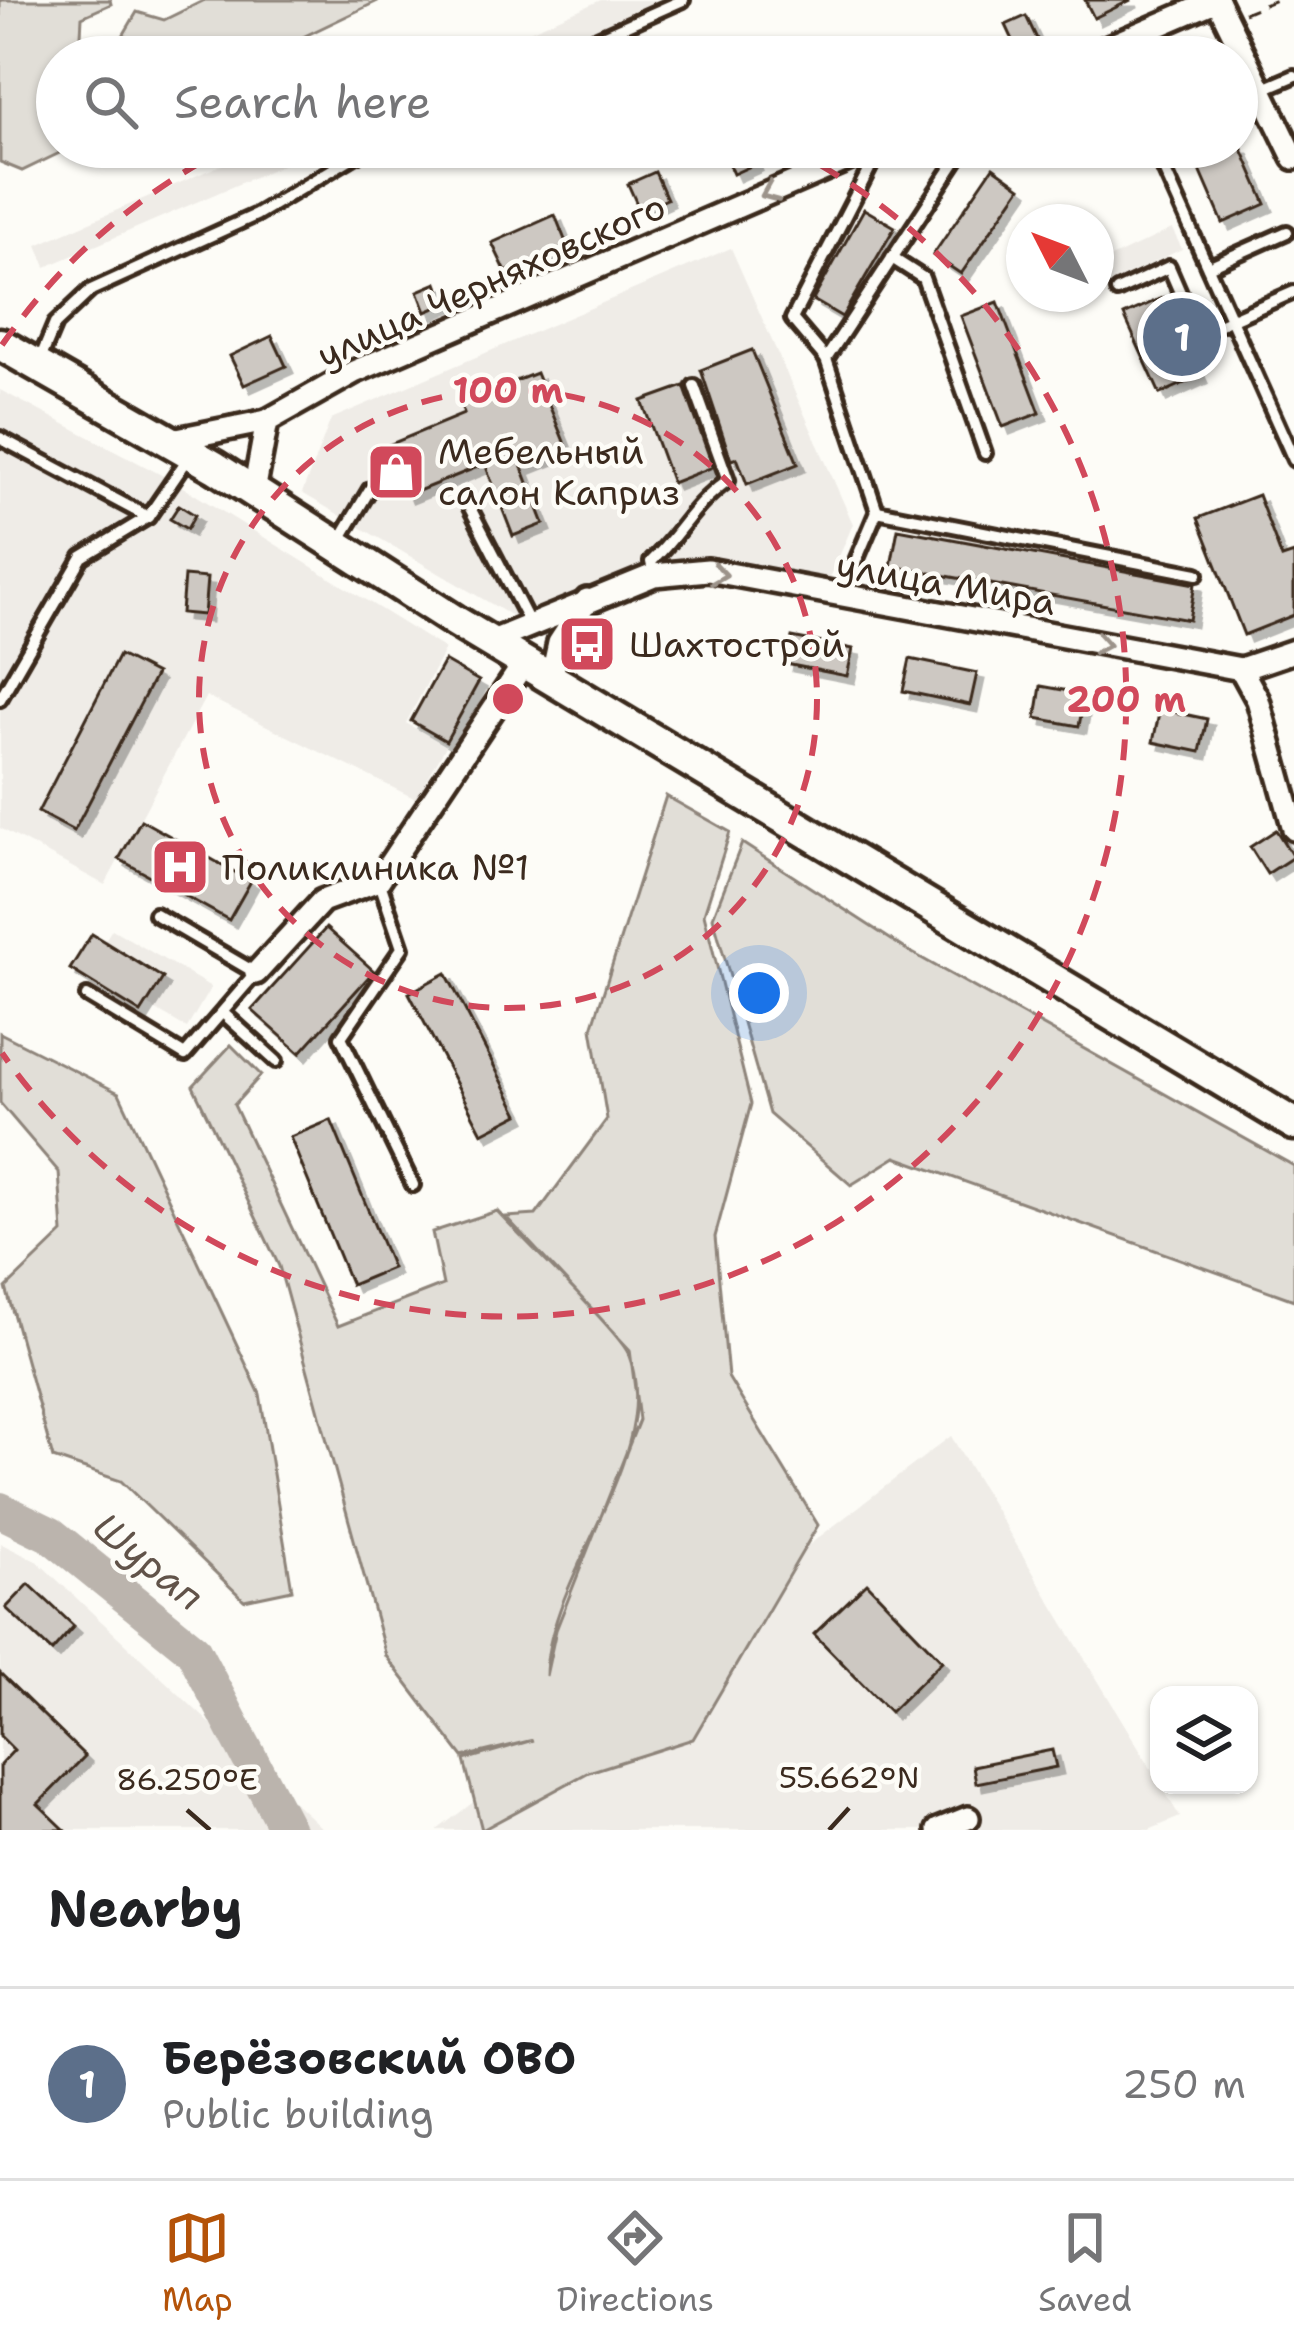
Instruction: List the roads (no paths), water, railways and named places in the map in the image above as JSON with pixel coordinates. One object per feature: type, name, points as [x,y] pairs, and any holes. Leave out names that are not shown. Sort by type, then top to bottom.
[{"type":"main road","points":[[0,344],[254,492],[538,672],[1294,1124]]},
{"type":"street","points":[[1134,36],[1217,0],[1235,36]]},
{"type":"street","points":[[1258,84],[1294,158]]},
{"type":"street","name":"улица Черняховского","points":[[179,448],[267,421],[354,372],[829,168]]},
{"type":"street","points":[[254,492],[267,421]]},
{"type":"street","name":"улица Мира","points":[[490,642],[654,575],[708,570],[1241,669],[1294,651]]},
{"type":"street","points":[[256,974],[322,901],[379,880],[559,644],[587,599]]},
{"type":"street","points":[[1241,669],[1258,700],[1294,830]]},
{"type":"street","points":[[938,1830],[968,1818]]},
{"type":"lane","points":[[602,36],[683,0]]},
{"type":"lane","points":[[1261,90],[1294,76]]},
{"type":"lane","points":[[37,367],[55,324],[92,290],[256,215],[335,168]]},
{"type":"lane","points":[[841,598],[877,511],[826,359],[792,320],[868,168]]},
{"type":"lane","points":[[826,359],[950,168]]},
{"type":"lane","points":[[1163,168],[1294,460]]},
{"type":"lane","points":[[1208,267],[1287,232]]},
{"type":"lane","points":[[892,258],[923,278],[985,453]]},
{"type":"lane","points":[[1117,291],[1169,267],[1198,334],[1294,292]]},
{"type":"lane","points":[[654,575],[651,562],[676,538],[690,508],[728,480],[694,386]]},
{"type":"lane","points":[[0,438],[148,517]]},
{"type":"lane","points":[[0,699],[82,557],[148,517],[179,448]]},
{"type":"lane","points":[[337,544],[370,489]]},
{"type":"lane","points":[[469,506],[530,624]]},
{"type":"lane","points":[[877,511],[1197,574]]},
{"type":"lane","points":[[379,880],[402,948],[341,1037],[412,1185]]},
{"type":"lane","points":[[88,996],[185,1055],[256,974],[155,914]]},
{"type":"lane","points":[[223,1012],[276,1061]]},
{"type":"waterway","name":"Шурап","points":[[0,1510],[51,1535],[193,1650],[287,1830]]},
{"type":"place","name":"Берёзовский ОВО","points":[[1182,337]]},
{"type":"place","name":"Мебельный салон Каприз","points":[[396,472]]},
{"type":"place","name":"Шахтострой","points":[[587,644]]},
{"type":"place","name":"Поликлиника №1","points":[[180,867]]}]
